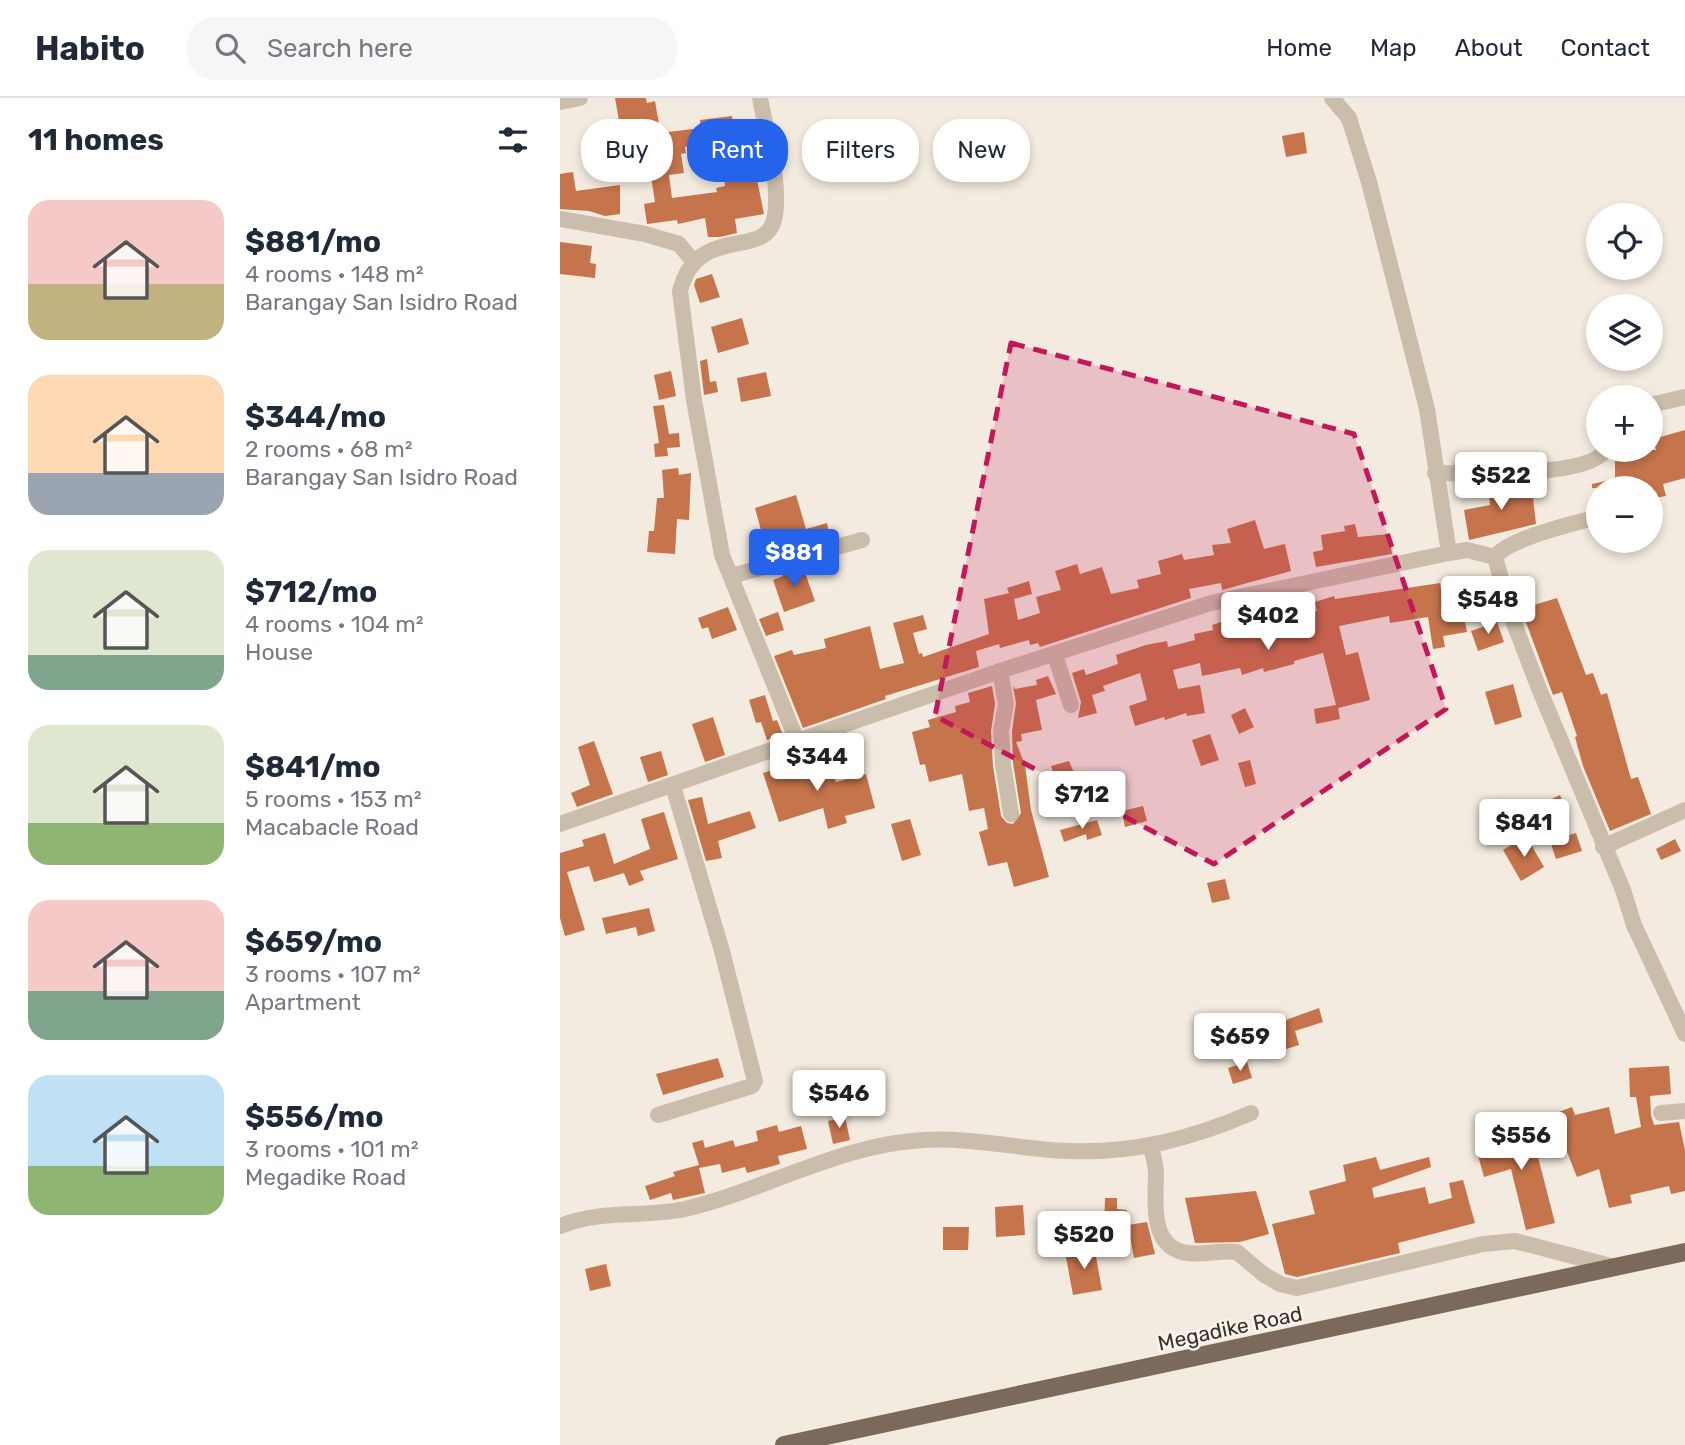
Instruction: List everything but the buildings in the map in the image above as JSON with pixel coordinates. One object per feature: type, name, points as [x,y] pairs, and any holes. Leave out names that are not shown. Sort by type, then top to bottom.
[{"type":"main road","name":"Megadike Road","points":[[784,1445],[1155,1368],[1611,1266],[1685,1252]]},
{"type":"street","points":[[560,102],[580,98]]},
{"type":"street","points":[[760,98],[776,192],[772,225],[764,236],[719,246],[693,261],[684,275],[680,291],[709,491],[722,555],[797,741]]},
{"type":"street","points":[[1332,98],[1349,118],[1358,141],[1427,410],[1449,553]]},
{"type":"street","points":[[560,219],[645,234],[679,244],[693,261]]},
{"type":"street","points":[[1663,402],[1685,397]]},
{"type":"street","points":[[1435,474],[1536,471],[1591,462]]},
{"type":"street","points":[[1495,557],[1502,548],[1522,539],[1586,521]]},
{"type":"street","points":[[732,576],[862,540]]},
{"type":"street","points":[[560,824],[1000,671],[1211,603],[1467,550],[1495,557]]},
{"type":"street","points":[[1495,557],[1512,618],[1538,686],[1634,925],[1685,1034]]},
{"type":"street","points":[[1055,655],[1071,705]]},
{"type":"street","points":[[1000,671],[1006,704],[1001,731],[1003,764],[1011,814]]},
{"type":"street","points":[[658,1115],[752,1086],[754,1081],[722,951],[673,786]]},
{"type":"street","points":[[1603,846],[1685,810]]},
{"type":"street","points":[[1661,1113],[1685,1111]]},
{"type":"street","points":[[560,1226],[602,1214],[685,1209],[858,1150],[922,1140],[960,1140],[1068,1151],[1151,1147],[1212,1130],[1251,1113]]},
{"type":"street","points":[[1151,1147],[1156,1172],[1154,1213],[1166,1242],[1175,1250],[1192,1254],[1237,1252],[1262,1274],[1287,1287],[1297,1288],[1348,1277],[1483,1244],[1515,1241],[1611,1266]]},
{"type":"highlighted area","points":[[1011,343],[1354,434],[1446,709],[1214,864],[935,716]]}]
